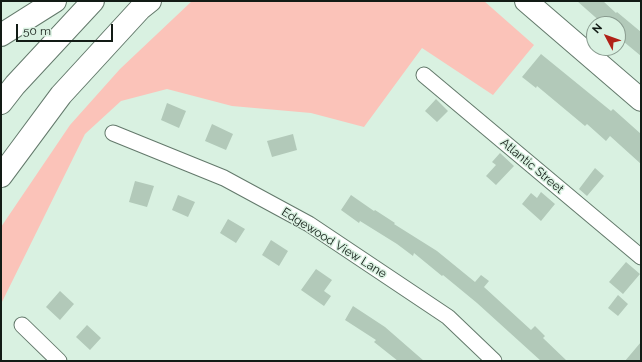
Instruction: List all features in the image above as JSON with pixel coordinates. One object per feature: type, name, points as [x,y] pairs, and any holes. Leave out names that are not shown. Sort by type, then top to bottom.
[{"type":"main road","points":[[1,35],[55,1]]},
{"type":"main road","points":[[1,103],[15,84],[93,1]]},
{"type":"main road","points":[[1,176],[61,95],[140,9],[150,1]]},
{"type":"main road","points":[[526,1],[641,100]]},
{"type":"street","name":"Atlantic Street","points":[[424,75],[641,257]]},
{"type":"street","name":"Edgewood View Lane","points":[[113,133],[224,178],[308,224],[448,317],[494,361]]},
{"type":"street","points":[[22,325],[58,361]]},
{"type":"shaded area","points":[[192,1],[484,1],[534,45],[493,95],[422,48],[364,127],[311,113],[232,106],[167,89],[121,101],[85,134],[1,304],[1,227],[70,125],[120,69]]},
{"type":"building","points":[[577,1],[603,1],[616,13],[617,12],[622,16],[594,16]]},
{"type":"building","points":[[626,20],[641,32],[641,56],[626,44]]},
{"type":"building","points":[[541,54],[611,111],[613,109],[641,134],[641,164],[610,136],[606,141],[587,124],[585,126],[537,86],[536,88],[522,77]]},
{"type":"building","points":[[436,99],[448,111],[437,122],[425,111]]},
{"type":"building","points":[[167,103],[186,111],[179,128],[161,120]]},
{"type":"building","points":[[212,124],[233,134],[226,150],[205,141]]},
{"type":"building","points":[[293,134],[297,150],[272,157],[267,141]]},
{"type":"building","points":[[500,153],[514,166],[496,185],[486,176],[496,165],[492,162]]},
{"type":"building","points":[[595,168],[604,176],[587,196],[579,189]]},
{"type":"building","points":[[135,181],[154,186],[147,207],[129,202]]},
{"type":"building","points":[[541,192],[555,204],[541,221],[522,204],[531,193],[537,198]]},
{"type":"building","points":[[178,195],[195,202],[188,217],[172,210]]},
{"type":"building","points":[[351,195],[437,251],[475,282],[481,275],[489,281],[484,287],[531,330],[535,326],[545,336],[543,338],[567,361],[541,361],[477,303],[414,253],[413,256],[397,244],[360,221],[359,223],[341,210]]},
{"type":"building","points":[[228,219],[245,229],[236,243],[220,233]]},
{"type":"building","points":[[271,240],[288,251],[279,266],[262,255]]},
{"type":"building","points":[[626,262],[640,274],[623,294],[609,282]]},
{"type":"building","points":[[316,269],[332,280],[324,291],[331,296],[324,306],[301,290]]},
{"type":"building","points":[[60,291],[74,304],[60,320],[46,307]]},
{"type":"building","points":[[618,295],[628,304],[618,316],[608,308]]},
{"type":"building","points":[[353,306],[385,327],[424,361],[398,361],[374,342],[376,340],[345,320]]},
{"type":"building","points":[[87,325],[101,338],[90,350],[76,337]]},
{"type":"building","points":[[641,342],[641,361],[625,361]]}]
